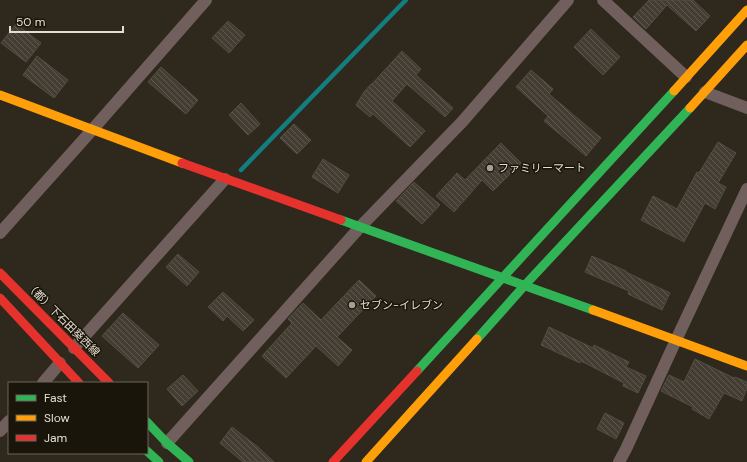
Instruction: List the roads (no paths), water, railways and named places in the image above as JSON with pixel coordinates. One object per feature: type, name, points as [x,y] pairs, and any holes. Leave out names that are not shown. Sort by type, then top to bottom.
[{"type":"street","points":[[0,233],[94,129],[206,0]]},
{"type":"street","points":[[167,442],[361,226],[462,122],[568,0]]},
{"type":"street","points":[[603,0],[686,77]]},
{"type":"street","points":[[333,462],[747,10]]},
{"type":"street","points":[[366,462],[525,285],[747,45]]},
{"type":"street","points":[[705,92],[747,108]]},
{"type":"street","points":[[0,95],[225,179],[361,226],[747,366]]},
{"type":"street","points":[[74,348],[225,179]]},
{"type":"street","points":[[619,462],[747,189]]},
{"type":"street","name":"（都）下石田葵西線","points":[[0,273],[108,382]]},
{"type":"street","points":[[0,298],[78,382]]},
{"type":"street","points":[[44,382],[60,363]]},
{"type":"street","points":[[0,432],[8,422]]},
{"type":"street","points":[[148,423],[189,462]]},
{"type":"waterway","points":[[241,170],[406,0]]},
{"type":"place","name":"ファミリーマート","points":[[490,168]]},
{"type":"place","name":"セブン-イレブン","points":[[352,305]]}]
